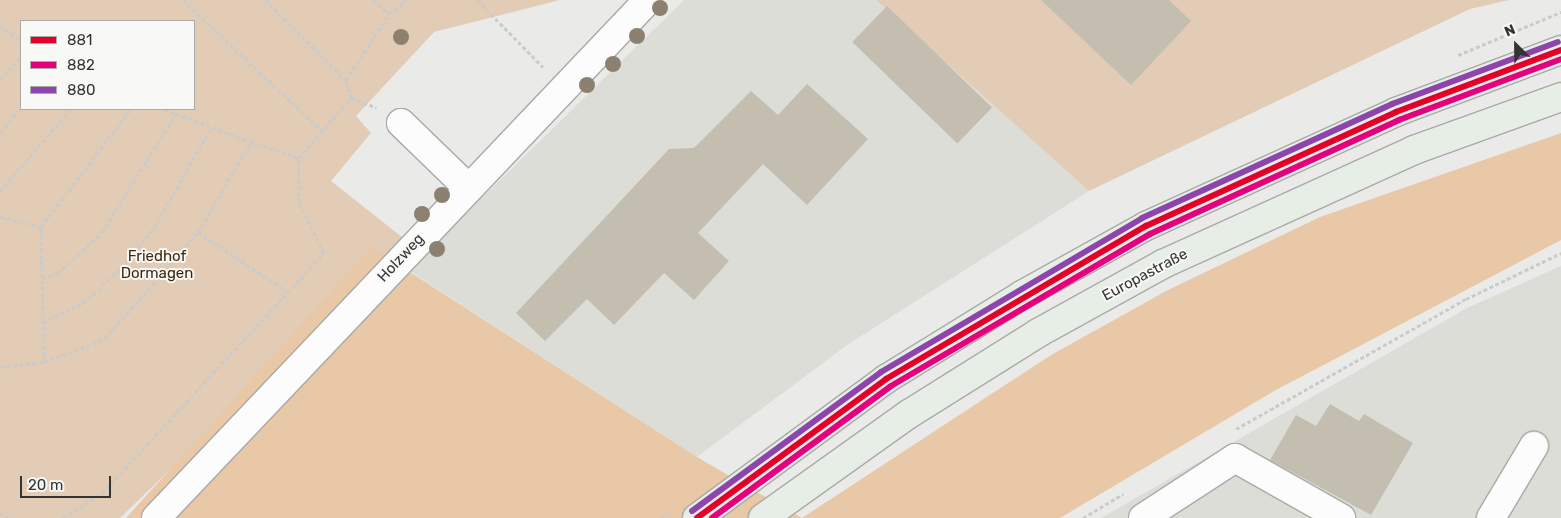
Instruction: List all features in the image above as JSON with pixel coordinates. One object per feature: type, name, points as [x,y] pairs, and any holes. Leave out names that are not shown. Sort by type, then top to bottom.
[{"type":"main road","points":[[697,518],[886,379],[1022,294],[1146,226],[1396,112],[1561,50]]},
{"type":"main road","name":"Europastraße","points":[[763,518],[909,414],[1038,333],[1163,264],[1414,150],[1561,97]]},
{"type":"street","name":"Holzweg","points":[[156,518],[464,191],[648,0]]},
{"type":"street","points":[[401,123],[464,191]]},
{"type":"street","points":[[1491,518],[1534,446]]},
{"type":"street","points":[[1143,518],[1235,458],[1341,518]]},
{"type":"path","points":[[183,0],[322,131]]},
{"type":"path","points":[[63,518],[102,493],[286,291],[324,253],[299,203],[299,158],[350,98],[346,80],[265,0]]},
{"type":"path","points":[[373,0],[389,14]]},
{"type":"path","points":[[346,80],[389,14],[406,0]]},
{"type":"path","points":[[477,0],[529,53]]},
{"type":"path","points":[[0,26],[20,39]]},
{"type":"path","points":[[0,80],[20,58]]},
{"type":"path","points":[[0,132],[20,109]]},
{"type":"path","points":[[0,191],[69,110]]},
{"type":"path","points":[[44,362],[41,227],[130,110]]},
{"type":"path","points":[[166,110],[299,158]]},
{"type":"path","points":[[42,278],[58,273],[102,232],[176,114]]},
{"type":"path","points":[[43,323],[83,303],[121,268],[154,228],[212,126]]},
{"type":"path","points":[[0,367],[44,362],[105,339],[198,232],[252,142]]},
{"type":"path","points":[[0,217],[41,227]]},
{"type":"path","points":[[198,232],[286,291]]},
{"type":"path","points":[[1229,432],[1466,299],[1561,253]]},
{"type":"path","points":[[1083,518],[1126,492]]},
{"type":"path","points":[[0,513],[9,518]]},
{"type":"shaded area","points":[[684,0],[876,0],[1089,191],[847,345],[697,457],[408,270]]},
{"type":"shaded area","points":[[1561,133],[1561,240],[1274,391],[1060,518],[802,518],[1051,355],[1168,290],[1320,217]]},
{"type":"shaded area","points":[[371,247],[697,457],[802,518],[126,518]]},
{"type":"shaded area","points":[[1561,266],[1561,518],[1101,518],[1467,308]]},
{"type":"green space","name":"Friedhof Dormagen","points":[[0,0],[560,0],[434,32],[356,116],[371,133],[331,181],[407,241],[120,518],[0,518]]},
{"type":"green space","points":[[876,0],[1509,0],[1470,9],[1089,191]]},
{"type":"building","points":[[1041,0],[1169,0],[1191,21],[1131,85]]},
{"type":"building","points":[[887,6],[992,107],[957,143],[852,42]]},
{"type":"building","points":[[807,84],[868,139],[807,205],[763,164],[698,233],[729,261],[694,300],[664,273],[614,325],[587,299],[545,341],[516,313],[669,149],[694,148],[751,91],[778,115]]},
{"type":"building","points":[[1330,404],[1359,421],[1364,414],[1413,443],[1371,515],[1270,460],[1296,415],[1316,426]]},
{"type":"transit line","name":"880","points":[[692,511],[881,372],[1142,218],[1392,104],[1558,42]]},
{"type":"transit line","name":"881","points":[[697,518],[886,379],[1146,226],[1396,112],[1561,50]]},
{"type":"transit line","name":"882","points":[[712,518],[891,386],[1150,234],[1399,120],[1561,59]]}]
